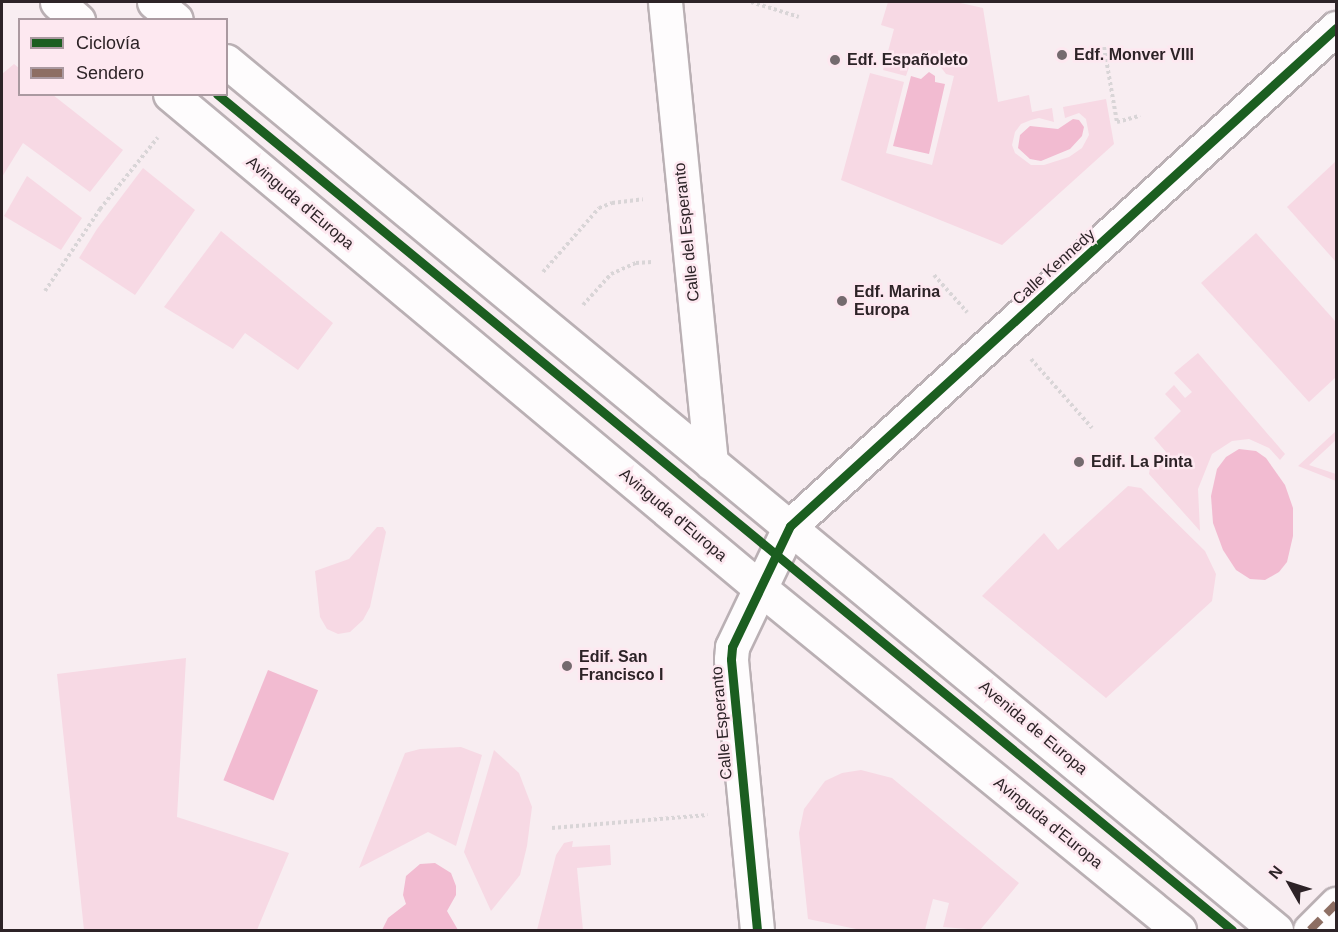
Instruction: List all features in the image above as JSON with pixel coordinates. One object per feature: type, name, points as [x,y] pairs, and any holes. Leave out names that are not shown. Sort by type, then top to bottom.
[{"type":"main road","points":[[57,2],[76,18]]},
{"type":"main road","points":[[154,2],[174,18]]},
{"type":"main road","name":"Calle del Esperanto","points":[[665,2],[711,463]]},
{"type":"main road","name":"Calle Kennedy","points":[[790,526],[1336,28]]},
{"type":"main road","points":[[228,63],[790,526]]},
{"type":"main road","name":"Avinguda d'Europa","points":[[177,100],[760,588],[1179,930]]},
{"type":"main road","name":"Calle Esperanto","points":[[757,930],[731,659],[732,647],[790,526]]},
{"type":"main road","name":"Avenida de Europa","points":[[790,526],[1276,930]]},
{"type":"main road","points":[[1310,930],[1336,904]]},
{"type":"path","points":[[751,2],[799,17]]},
{"type":"path","points":[[1104,47],[1116,122],[1140,116]]},
{"type":"path","points":[[45,291],[177,100]]},
{"type":"path","points":[[517,302],[599,208],[628,200]]},
{"type":"path","points":[[610,274],[636,263]]},
{"type":"path","points":[[934,275],[1000,336],[1092,428]]},
{"type":"path","points":[[552,828],[745,810]]},
{"type":"shaded area","points":[[888,2],[956,2],[983,8],[998,102],[1029,95],[1032,112],[1052,108],[1054,122],[1039,118],[1031,120],[1021,124],[1015,132],[1012,145],[1015,153],[1031,165],[1044,165],[1069,157],[1082,148],[1089,135],[1086,119],[1079,113],[1065,118],[1063,107],[1106,99],[1114,144],[1002,245],[841,180],[870,73],[904,82],[886,153],[932,165],[954,76],[946,74],[937,62],[929,61],[918,66],[910,64],[906,76],[883,70],[894,29],[881,25]]},
{"type":"shaded area","points":[[14,64],[18,67],[18,96],[54,96],[123,150],[90,192],[23,143],[2,177],[2,74]]},
{"type":"shaded area","points":[[929,72],[935,76],[935,82],[945,84],[929,154],[893,146],[911,76],[921,79]]},
{"type":"shaded area","points":[[1073,119],[1079,120],[1084,127],[1082,136],[1070,149],[1041,161],[1030,159],[1018,148],[1020,135],[1030,126],[1058,129]]},
{"type":"shaded area","points":[[1336,161],[1336,262],[1287,207]]},
{"type":"shaded area","points":[[143,168],[195,210],[135,295],[79,258],[97,229]]},
{"type":"shaded area","points":[[27,176],[82,218],[61,250],[4,216]]},
{"type":"shaded area","points":[[221,231],[333,323],[298,370],[245,333],[233,349],[164,307]]},
{"type":"shaded area","points":[[1256,233],[1336,322],[1336,377],[1309,402],[1201,283]]},
{"type":"shaded area","points":[[1198,353],[1285,454],[1280,460],[1269,448],[1249,439],[1232,441],[1212,454],[1198,489],[1200,531],[1149,474],[1150,467],[1166,452],[1154,438],[1181,411],[1165,394],[1174,385],[1185,398],[1192,392],[1174,373]]},
{"type":"shaded area","points":[[1336,431],[1336,440],[1309,465],[1336,474],[1336,481],[1298,466]]},
{"type":"shaded area","points":[[1239,449],[1256,451],[1266,458],[1285,485],[1293,508],[1293,536],[1287,562],[1279,572],[1265,580],[1250,579],[1236,570],[1223,550],[1213,523],[1211,496],[1217,469],[1226,457]]},
{"type":"shaded area","points":[[1128,486],[1141,488],[1205,551],[1216,574],[1212,601],[1106,698],[982,596],[1044,533],[1058,550]]},
{"type":"shaded area","points":[[377,527],[383,527],[386,532],[370,607],[363,620],[350,632],[338,634],[327,629],[320,617],[315,571],[349,559]]},
{"type":"shaded area","points":[[186,658],[177,817],[289,853],[257,930],[84,930],[57,674]]},
{"type":"shaded area","points":[[268,670],[318,690],[273,801],[223,780]]},
{"type":"shaded area","points":[[461,747],[482,755],[456,846],[428,832],[359,868],[405,753],[420,749]]},
{"type":"shaded area","points":[[494,750],[519,773],[532,807],[527,846],[520,875],[491,911],[464,852]]},
{"type":"shaded area","points":[[861,770],[892,778],[1019,883],[980,930],[943,927],[949,903],[933,899],[925,930],[861,930],[808,919],[799,833],[804,809],[825,781],[842,773]]},
{"type":"shaded area","points":[[573,841],[572,847],[610,845],[611,865],[577,868],[583,930],[537,930],[556,855],[564,843]]},
{"type":"shaded area","points":[[435,863],[451,873],[456,886],[456,895],[447,911],[458,930],[382,930],[388,918],[406,904],[403,895],[406,876],[420,864]]},
{"type":"marked path","points":[[1310,930],[1336,904]]},
{"type":"cycle path","points":[[757,930],[731,659],[732,647],[790,526],[1336,28]]},
{"type":"cycle path","points":[[219,96],[1232,930]]},
{"type":"place","name":"Edf. Monver VIII","points":[[1062,55]]},
{"type":"place","name":"Edf. Españoleto","points":[[835,60]]},
{"type":"place","name":"Edf. Marina Europa","points":[[842,301]]},
{"type":"place","name":"Edif. La Pinta","points":[[1079,462]]},
{"type":"place","name":"Edif. San Francisco I","points":[[567,666]]}]
